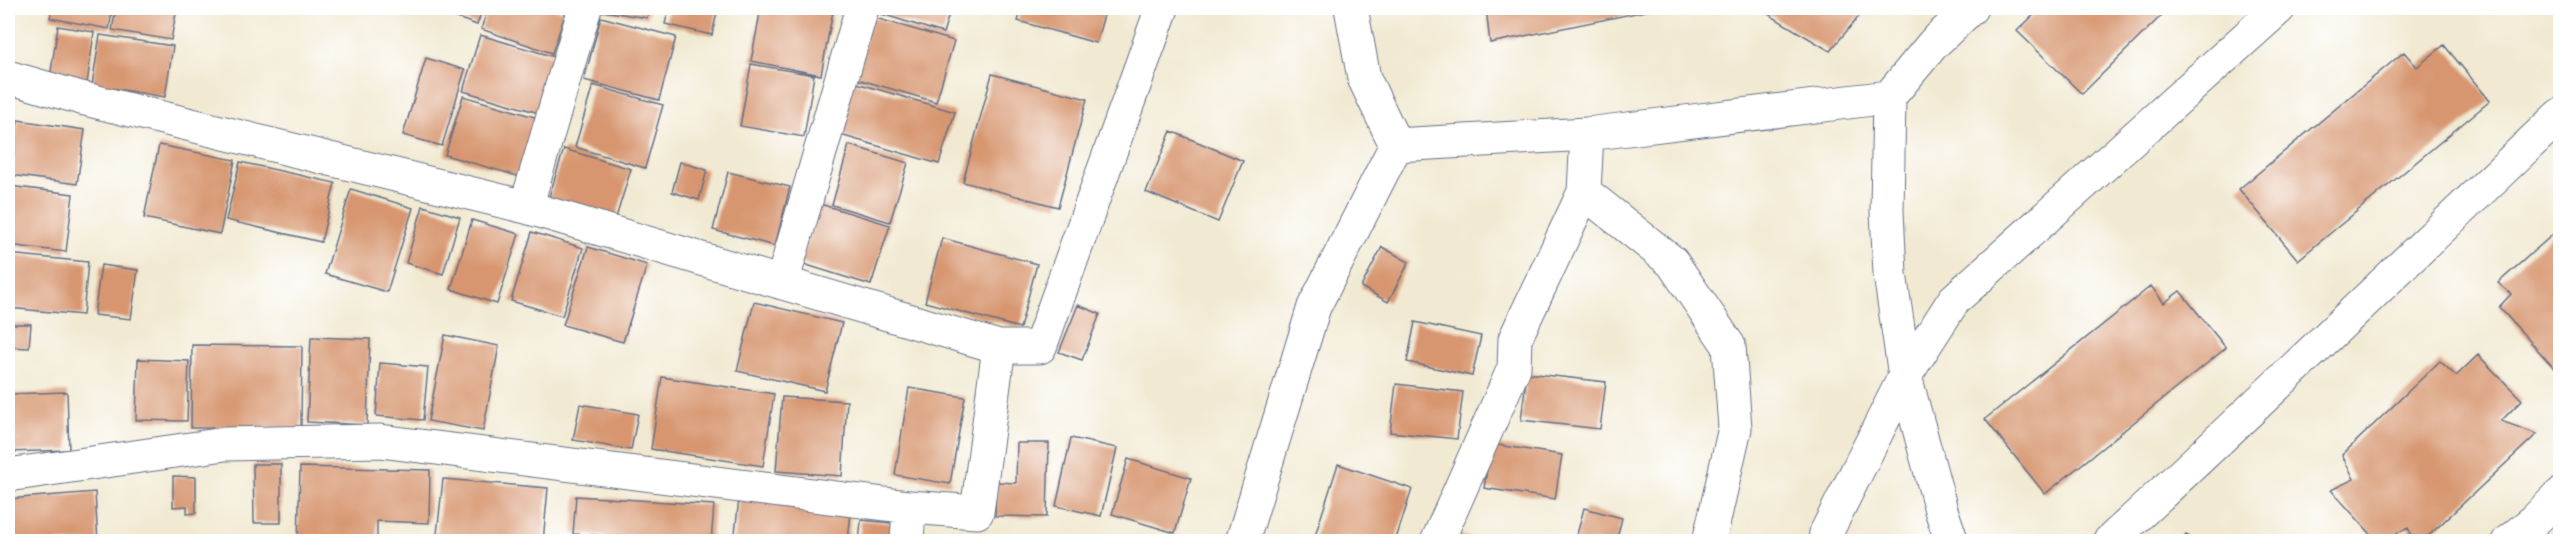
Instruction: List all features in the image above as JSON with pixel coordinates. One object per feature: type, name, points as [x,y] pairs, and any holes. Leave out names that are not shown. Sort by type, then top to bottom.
[{"type":"street","points":[[526,207],[585,8]]},
{"type":"street","points":[[782,283],[862,8]]},
{"type":"street","points":[[8,77],[81,98],[526,207],[999,347],[1040,346],[1162,8]]},
{"type":"street","points":[[1351,8],[1364,78],[1396,145]]},
{"type":"street","points":[[1952,542],[1941,510],[1905,376],[1890,274],[1887,211],[1889,97],[1933,44],[1971,8]]},
{"type":"street","points":[[1825,542],[1826,533],[1905,376],[1954,300],[2279,8]]},
{"type":"street","points":[[1396,145],[1587,134],[1889,97]]},
{"type":"street","points":[[2109,542],[2222,438],[2560,115]]},
{"type":"street","points":[[1437,542],[1514,368],[1515,339],[1584,192],[1587,134]]},
{"type":"street","points":[[1242,542],[1314,307],[1396,145]]},
{"type":"street","points":[[1584,192],[1672,262],[1729,346],[1735,429],[1709,542]]},
{"type":"street","points":[[8,475],[225,444],[380,441],[909,507],[977,512],[999,347]]},
{"type":"street","points":[[2508,542],[2560,495]]},
{"type":"street","points":[[907,542],[909,507]]},
{"type":"building","points":[[52,8],[113,8],[109,29],[50,18]]},
{"type":"building","points":[[116,8],[177,8],[171,40],[112,30]]},
{"type":"building","points":[[445,8],[483,8],[477,25],[443,13]]},
{"type":"building","points":[[488,8],[553,8],[566,12],[552,53],[481,29]]},
{"type":"building","points":[[598,8],[649,8],[647,18],[598,10]]},
{"type":"building","points":[[669,8],[718,8],[712,35],[665,24]]},
{"type":"building","points":[[761,8],[815,8],[833,11],[821,75],[751,61]]},
{"type":"building","points":[[873,8],[951,8],[943,33],[872,11]]},
{"type":"building","points":[[1022,8],[1106,8],[1096,43],[1018,21]]},
{"type":"building","points":[[1486,8],[1656,8],[1656,9],[1490,43]]},
{"type":"building","points":[[1758,8],[1866,8],[1830,51]]},
{"type":"building","points":[[2041,8],[2169,8],[2082,94],[2017,31]]},
{"type":"building","points":[[601,17],[676,37],[659,100],[584,80]]},
{"type":"building","points":[[872,17],[954,41],[936,102],[854,78]]},
{"type":"building","points":[[58,26],[94,32],[87,84],[50,78]]},
{"type":"building","points":[[100,35],[173,46],[165,97],[92,85]]},
{"type":"building","points":[[480,35],[555,57],[539,113],[463,91]]},
{"type":"building","points":[[2444,45],[2490,101],[2298,260],[2239,189],[2404,52],[2417,67]]},
{"type":"building","points":[[426,58],[465,70],[442,146],[403,135]]},
{"type":"building","points":[[751,64],[814,75],[804,137],[740,126]]},
{"type":"building","points":[[992,74],[1087,99],[1058,207],[963,182]]},
{"type":"building","points":[[853,82],[955,112],[939,164],[837,134]]},
{"type":"building","points":[[593,85],[663,105],[645,168],[575,147]]},
{"type":"building","points":[[463,96],[538,118],[521,177],[445,155]]},
{"type":"building","points":[[18,120],[85,130],[77,184],[11,175]]},
{"type":"building","points":[[1171,131],[1243,161],[1218,222],[1146,192]]},
{"type":"building","points":[[159,145],[235,160],[220,234],[144,218]]},
{"type":"building","points":[[849,145],[908,163],[890,222],[832,205]]},
{"type":"building","points":[[564,149],[631,169],[615,221],[548,200]]},
{"type":"building","points":[[240,162],[335,183],[321,242],[226,220]]},
{"type":"building","points":[[680,162],[707,170],[699,200],[672,192]]},
{"type":"building","points":[[728,172],[790,187],[775,246],[713,230]]},
{"type":"building","points":[[9,186],[73,194],[66,252],[8,245]]},
{"type":"building","points":[[351,189],[413,208],[387,292],[325,274]]},
{"type":"building","points":[[820,204],[890,225],[871,285],[800,263]]},
{"type":"building","points":[[423,206],[460,217],[443,274],[406,263]]},
{"type":"building","points":[[472,220],[519,234],[497,304],[451,289]]},
{"type":"building","points":[[2560,228],[2560,363],[2554,368],[2499,307],[2511,294],[2498,283]]},
{"type":"building","points":[[532,232],[583,248],[562,316],[511,301]]},
{"type":"building","points":[[942,238],[1037,264],[1020,328],[925,302]]},
{"type":"building","points":[[588,247],[647,265],[623,342],[563,325]]},
{"type":"building","points":[[1382,247],[1409,262],[1388,302],[1361,287]]},
{"type":"building","points":[[8,254],[88,262],[83,315],[8,308]]},
{"type":"building","points":[[101,265],[138,270],[131,319],[94,315]]},
{"type":"building","points":[[2151,286],[2164,303],[2180,291],[2226,348],[2045,494],[1985,419]]},
{"type":"building","points":[[754,302],[842,323],[825,391],[737,371]]},
{"type":"building","points":[[1078,305],[1100,314],[1082,360],[1059,352]]},
{"type":"building","points":[[1415,322],[1481,336],[1472,376],[1407,362]]},
{"type":"building","points":[[8,324],[31,324],[29,348],[8,347]]},
{"type":"building","points":[[445,335],[499,346],[483,431],[428,421]]},
{"type":"building","points":[[311,337],[370,339],[367,425],[307,422]]},
{"type":"building","points":[[192,345],[302,346],[301,428],[191,428]]},
{"type":"building","points":[[2478,355],[2522,400],[2501,421],[2537,434],[2422,542],[2415,542],[2408,528],[2378,542],[2331,490],[2354,479],[2342,455],[2440,361],[2456,376]]},
{"type":"building","points":[[138,359],[189,361],[187,421],[136,420]]},
{"type":"building","points":[[380,363],[428,367],[423,420],[376,416]]},
{"type":"building","points":[[1527,373],[1606,382],[1600,429],[1521,420]]},
{"type":"building","points":[[662,377],[774,394],[763,466],[651,449]]},
{"type":"building","points":[[1396,384],[1463,392],[1457,439],[1390,432]]},
{"type":"building","points":[[909,388],[965,397],[950,484],[895,475]]},
{"type":"building","points":[[67,392],[69,450],[8,452],[8,394]]},
{"type":"building","points":[[782,397],[847,401],[842,476],[776,471]]},
{"type":"building","points":[[580,404],[638,414],[631,450],[573,440]]},
{"type":"building","points":[[1071,438],[1117,448],[1101,516],[1056,506]]},
{"type":"building","points":[[1017,443],[1049,443],[1047,517],[995,516],[996,482],[1016,483]]},
{"type":"building","points":[[1491,444],[1562,455],[1555,499],[1484,488]]},
{"type":"building","points":[[1128,459],[1191,478],[1175,533],[1112,514]]},
{"type":"building","points":[[253,464],[281,464],[281,523],[254,523]]},
{"type":"building","points":[[1338,464],[1412,489],[1395,542],[1313,542]]},
{"type":"building","points":[[300,467],[430,470],[429,523],[377,521],[377,542],[298,542]]},
{"type":"building","points":[[173,476],[196,477],[196,513],[187,514],[187,506],[173,507]]},
{"type":"building","points":[[443,479],[548,488],[543,542],[437,534]]},
{"type":"building","points":[[95,492],[98,542],[8,542],[8,499]]},
{"type":"building","points":[[576,496],[714,505],[711,542],[606,542],[606,536],[573,534]]},
{"type":"building","points":[[739,498],[851,511],[848,542],[734,542]]},
{"type":"building","points":[[1584,508],[1622,518],[1616,542],[1575,542]]},
{"type":"building","points":[[861,520],[892,523],[891,542],[859,542]]},
{"type":"building","points":[[1453,533],[1480,541],[1480,542],[1451,542]]},
{"type":"building","points":[[2186,535],[2199,542],[2180,542]]}]
